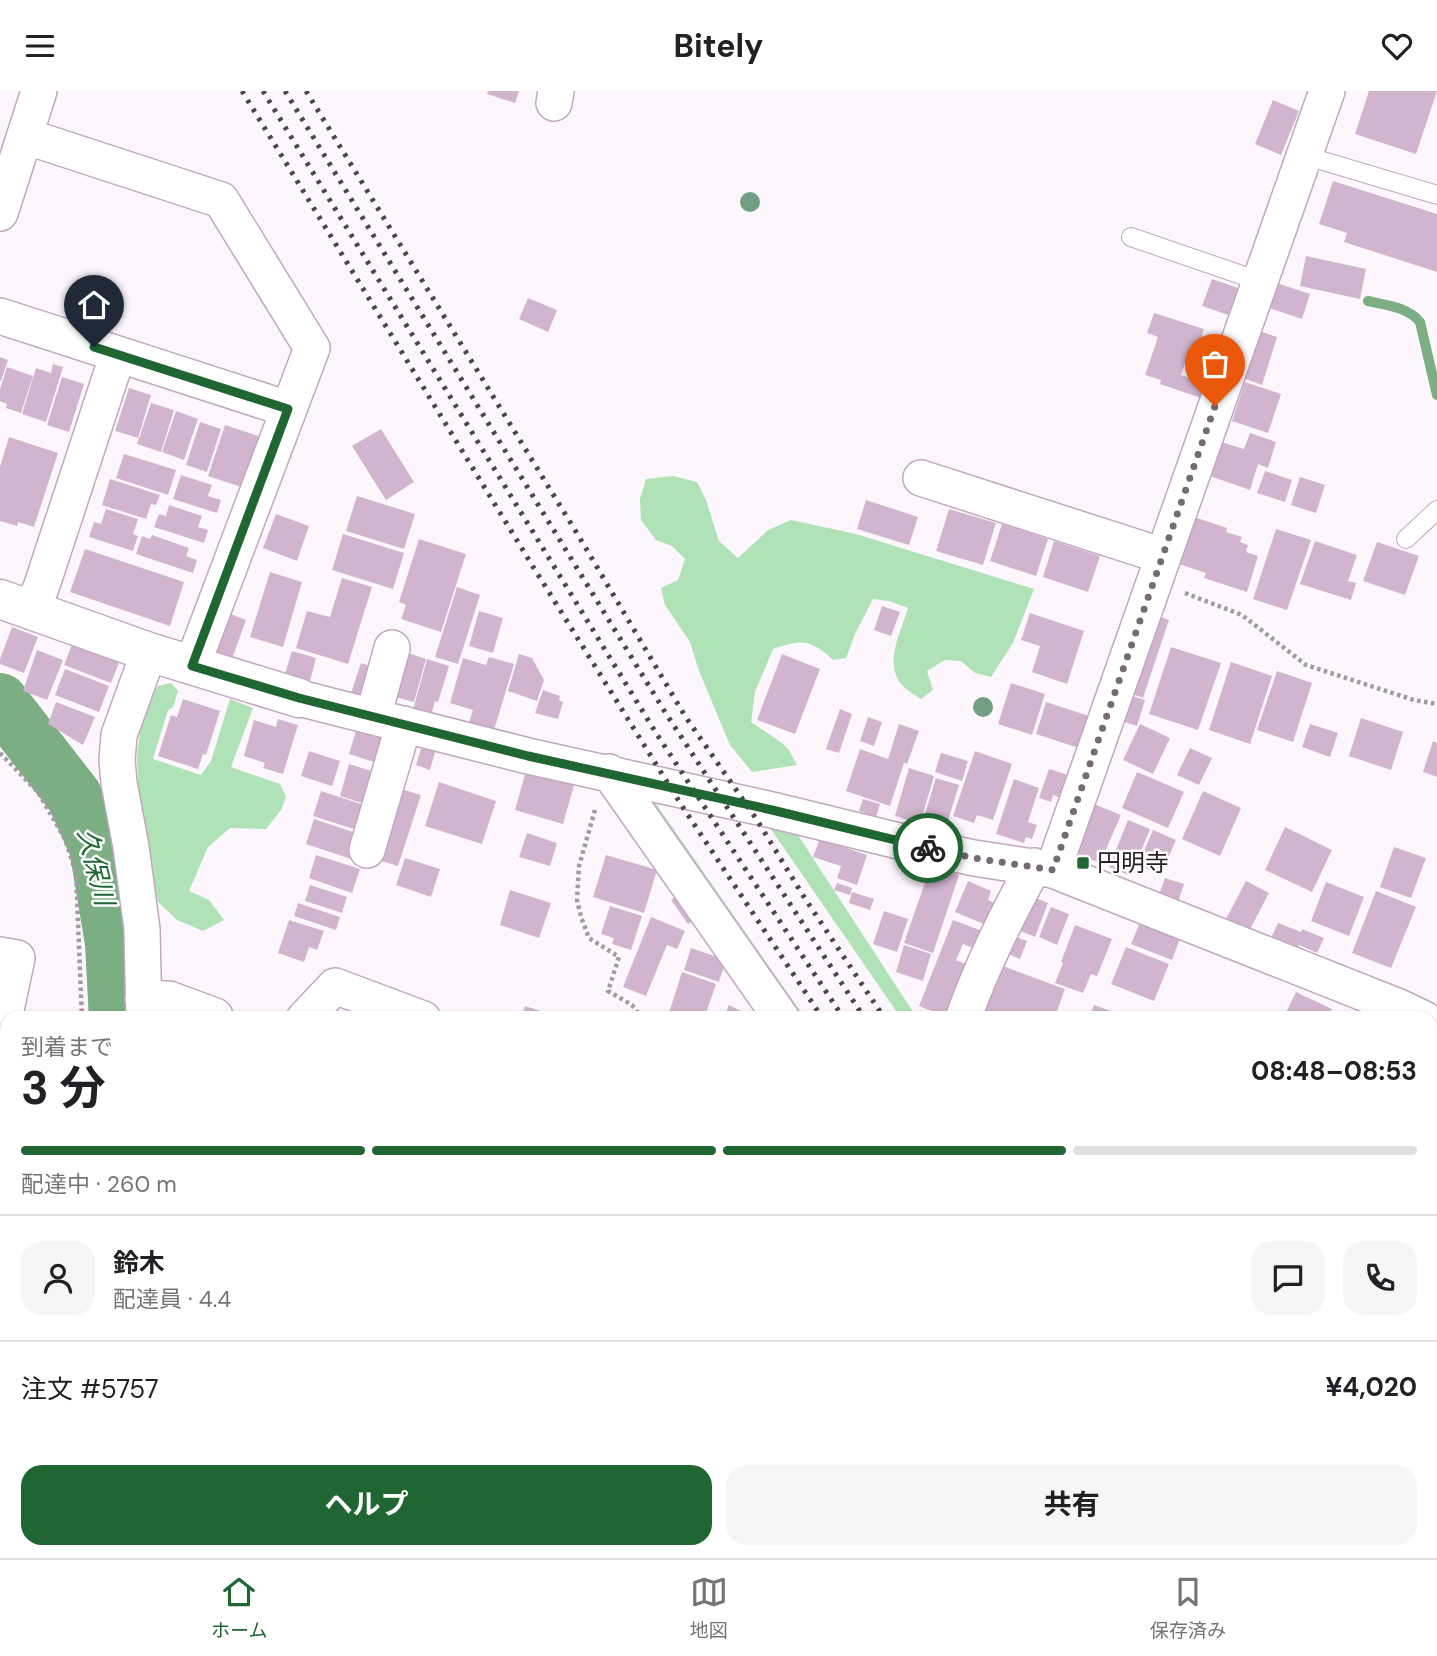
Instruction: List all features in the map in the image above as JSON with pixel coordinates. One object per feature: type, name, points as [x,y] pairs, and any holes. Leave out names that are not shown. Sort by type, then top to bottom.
[{"type":"street","points":[[0,213],[39,91]]},
{"type":"street","points":[[967,1011],[976,982],[1005,921],[1043,868],[1158,568],[1327,91]]},
{"type":"street","points":[[25,136],[221,200],[312,348],[192,666]]},
{"type":"street","points":[[0,316],[288,409]]},
{"type":"street","points":[[16,605],[42,585],[118,354]]},
{"type":"street","points":[[921,478],[1158,568]]},
{"type":"street","points":[[16,605],[149,652],[299,698],[528,756],[609,772],[930,849],[1043,868],[1407,1011]]},
{"type":"street","points":[[368,850],[388,720],[392,648]]},
{"type":"street","points":[[149,652],[119,735],[117,760],[118,783],[131,847],[142,929],[144,1009],[169,999],[201,1011]]},
{"type":"street","points":[[609,772],[776,1011]]},
{"type":"street","points":[[0,955],[17,958],[6,1011]]},
{"type":"street","points":[[312,1011],[335,986],[402,1011]]},
{"type":"lane","points":[[1304,155],[1437,195]]},
{"type":"lane","points":[[1131,237],[1259,281]]},
{"type":"lane","points":[[1406,539],[1437,510]]},
{"type":"path","points":[[1158,568],[1242,615],[1306,665],[1414,700],[1437,704]]},
{"type":"path","points":[[0,753],[38,792],[65,839],[76,873],[82,1011]]},
{"type":"path","points":[[609,772],[601,788],[579,866],[577,900],[589,938],[619,957],[608,991],[632,1005],[636,1011]]},
{"type":"green space","points":[[673,476],[697,482],[706,500],[719,541],[738,558],[768,530],[791,520],[856,534],[1034,589],[1013,643],[991,677],[975,673],[961,661],[945,660],[927,671],[933,690],[921,699],[902,685],[894,667],[895,647],[908,608],[873,599],[846,658],[833,660],[818,648],[805,643],[773,649],[755,692],[751,722],[782,743],[797,765],[752,772],[730,745],[699,671],[690,642],[665,605],[661,588],[678,580],[685,559],[672,546],[656,540],[641,520],[640,499],[646,479]]},
{"type":"green space","points":[[171,683],[178,691],[173,707],[168,710],[153,759],[201,775],[211,761],[230,699],[253,708],[231,767],[280,784],[286,797],[281,810],[266,829],[230,828],[208,847],[189,891],[209,900],[224,920],[203,931],[177,920],[158,902],[138,783],[137,755],[147,703],[158,686]]},
{"type":"green space","points":[[631,786],[645,788],[800,1011],[790,1011]]},
{"type":"green space","points":[[768,825],[794,829],[912,1011],[896,1011]]},
{"type":"building","points":[[488,91],[519,91],[515,103],[487,94]]},
{"type":"building","points":[[1369,91],[1437,91],[1416,154],[1355,134]]},
{"type":"building","points":[[1273,100],[1299,111],[1281,155],[1255,144]]},
{"type":"building","points":[[1333,181],[1437,214],[1437,272],[1344,242],[1347,233],[1319,224]]},
{"type":"building","points":[[1306,256],[1366,269],[1360,299],[1300,286]]},
{"type":"building","points":[[1212,279],[1238,288],[1228,315],[1202,306]]},
{"type":"building","points":[[1271,281],[1310,294],[1302,319],[1263,306]]},
{"type":"building","points":[[528,298],[557,310],[548,332],[519,319]]},
{"type":"building","points":[[1154,313],[1204,329],[1197,350],[1190,348],[1181,375],[1209,384],[1204,399],[1160,384],[1161,380],[1145,375],[1158,337],[1147,333]]},
{"type":"building","points":[[1259,331],[1277,337],[1262,385],[1243,378]]},
{"type":"building","points":[[0,357],[8,360],[1,381],[0,381]]},
{"type":"building","points":[[53,364],[63,367],[46,422],[22,414],[36,368],[51,373]]},
{"type":"building","points":[[7,367],[33,376],[21,413],[6,408],[7,404],[0,401],[0,389]]},
{"type":"building","points":[[62,377],[84,384],[69,432],[47,425]]},
{"type":"building","points":[[1245,382],[1281,394],[1268,433],[1232,421]]},
{"type":"building","points":[[129,388],[151,395],[138,438],[115,431]]},
{"type":"building","points":[[151,403],[174,410],[161,452],[137,444]]},
{"type":"building","points":[[176,411],[198,419],[184,460],[162,452]]},
{"type":"building","points":[[200,422],[221,429],[207,472],[186,465]]},
{"type":"building","points":[[225,425],[267,439],[250,490],[208,476]]},
{"type":"building","points":[[381,429],[414,482],[386,500],[352,446]]},
{"type":"building","points":[[1250,433],[1276,442],[1268,468],[1258,464],[1250,490],[1210,476],[1221,442],[1244,449]]},
{"type":"building","points":[[9,437],[58,453],[34,527],[18,522],[17,526],[0,521],[0,467]]},
{"type":"building","points":[[124,454],[176,470],[168,495],[116,478]]},
{"type":"building","points":[[1265,471],[1292,480],[1285,502],[1257,493]]},
{"type":"building","points":[[181,475],[212,485],[208,496],[221,500],[217,513],[173,499]]},
{"type":"building","points":[[1300,477],[1325,485],[1316,513],[1291,505]]},
{"type":"building","points":[[110,479],[160,495],[156,505],[151,504],[146,519],[102,505]]},
{"type":"building","points":[[357,496],[415,514],[404,549],[346,531]]},
{"type":"building","points":[[866,500],[918,517],[909,545],[857,529]]},
{"type":"building","points":[[169,505],[202,516],[198,527],[208,530],[204,543],[154,527],[159,514],[166,516]]},
{"type":"building","points":[[106,509],[138,519],[133,534],[138,536],[133,551],[89,537],[94,522],[101,524]]},
{"type":"building","points":[[949,509],[996,523],[983,565],[936,551]]},
{"type":"building","points":[[276,514],[309,526],[297,561],[263,548]]},
{"type":"building","points":[[1194,517],[1227,528],[1226,532],[1242,537],[1240,542],[1248,545],[1246,552],[1258,556],[1247,592],[1204,578],[1206,573],[1179,564]]},
{"type":"building","points":[[1002,524],[1048,539],[1036,576],[990,561]]},
{"type":"building","points":[[1276,529],[1311,540],[1287,610],[1253,599]]},
{"type":"building","points":[[343,534],[404,553],[393,589],[332,570]]},
{"type":"building","points":[[152,535],[189,548],[186,556],[197,560],[193,573],[136,554],[142,536],[150,539]]},
{"type":"building","points":[[419,539],[466,554],[441,632],[401,619],[406,605],[399,602]]},
{"type":"building","points":[[1054,541],[1100,556],[1088,592],[1043,577]]},
{"type":"building","points":[[1315,541],[1357,555],[1348,581],[1356,583],[1351,600],[1300,584]]},
{"type":"building","points":[[1377,542],[1419,556],[1405,595],[1363,581]]},
{"type":"building","points":[[85,549],[184,582],[170,626],[70,592]]},
{"type":"building","points":[[270,572],[302,582],[283,647],[250,637]]},
{"type":"building","points":[[342,578],[372,587],[348,664],[296,648],[307,611],[330,617]]},
{"type":"building","points":[[457,587],[480,595],[458,664],[435,657]]},
{"type":"building","points":[[882,606],[900,612],[891,636],[874,630]]},
{"type":"building","points":[[223,611],[246,620],[232,659],[207,650]]},
{"type":"building","points":[[479,611],[503,618],[493,653],[469,646]]},
{"type":"building","points":[[1030,613],[1084,631],[1067,684],[1032,672],[1040,646],[1021,640]]},
{"type":"building","points":[[1153,614],[1169,620],[1143,698],[1128,692]]},
{"type":"building","points":[[12,627],[38,637],[24,673],[0,664]]},
{"type":"building","points":[[73,642],[120,660],[111,683],[64,665]]},
{"type":"building","points":[[1171,647],[1221,663],[1198,730],[1149,714]]},
{"type":"building","points":[[37,650],[63,660],[47,700],[23,691]]},
{"type":"building","points":[[292,651],[316,658],[310,681],[285,674]]},
{"type":"building","points":[[408,653],[426,659],[414,702],[395,697]]},
{"type":"building","points":[[519,654],[532,658],[544,680],[537,701],[508,691]]},
{"type":"building","points":[[782,654],[820,669],[795,734],[757,720]]},
{"type":"building","points":[[489,657],[514,664],[494,730],[469,722],[473,710],[450,703],[463,658],[486,665]]},
{"type":"building","points":[[427,659],[449,666],[431,716],[413,710]]},
{"type":"building","points":[[1231,662],[1272,676],[1250,744],[1209,730]]},
{"type":"building","points":[[361,663],[382,670],[372,700],[351,693]]},
{"type":"building","points":[[65,669],[109,686],[99,712],[55,695]]},
{"type":"building","points":[[1277,671],[1312,683],[1293,742],[1257,730]]},
{"type":"building","points":[[1011,683],[1045,694],[1032,735],[998,724]]},
{"type":"building","points":[[543,690],[560,696],[559,700],[563,702],[558,719],[535,713]]},
{"type":"building","points":[[1126,694],[1145,700],[1137,726],[1118,720]]},
{"type":"building","points":[[183,699],[220,711],[206,755],[203,754],[198,769],[158,756],[171,715],[177,717]]},
{"type":"building","points":[[56,702],[95,717],[83,745],[48,724]]},
{"type":"building","points":[[1046,702],[1092,717],[1082,749],[1036,734]]},
{"type":"building","points":[[840,709],[852,714],[839,753],[826,749]]},
{"type":"building","points":[[868,717],[882,722],[874,746],[860,741]]},
{"type":"building","points":[[1361,718],[1403,732],[1391,770],[1349,756]]},
{"type":"building","points":[[278,719],[298,725],[283,774],[263,768],[265,763],[244,756],[254,720],[276,727]]},
{"type":"building","points":[[899,724],[919,731],[907,764],[904,763],[890,806],[846,791],[860,749],[888,759]]},
{"type":"building","points":[[1140,724],[1170,738],[1153,774],[1123,760]]},
{"type":"building","points":[[1310,724],[1338,733],[1330,757],[1302,747]]},
{"type":"building","points":[[356,731],[384,739],[377,763],[349,754]]},
{"type":"building","points":[[1433,741],[1437,743],[1437,777],[1423,772]]},
{"type":"building","points":[[422,745],[436,749],[430,770],[416,765]]},
{"type":"building","points":[[1190,748],[1212,758],[1199,785],[1177,775]]},
{"type":"building","points":[[309,751],[340,761],[332,786],[301,776]]},
{"type":"building","points":[[975,751],[1012,764],[993,820],[977,815],[974,823],[953,816]]},
{"type":"building","points":[[941,753],[968,761],[962,781],[935,772]]},
{"type":"building","points":[[349,764],[378,773],[368,805],[340,796]]},
{"type":"building","points":[[909,768],[934,776],[920,824],[895,816]]},
{"type":"building","points":[[1049,769],[1071,776],[1063,799],[1053,795],[1051,802],[1039,798]]},
{"type":"building","points":[[526,771],[574,785],[563,824],[515,810]]},
{"type":"building","points":[[1137,772],[1184,792],[1168,828],[1122,808]]},
{"type":"building","points":[[936,778],[959,785],[946,827],[923,820]]},
{"type":"building","points":[[1014,779],[1039,788],[1028,822],[1037,825],[1032,839],[1026,837],[1024,843],[996,834]]},
{"type":"building","points":[[439,782],[496,801],[482,844],[425,826]]},
{"type":"building","points":[[395,787],[421,795],[398,866],[372,858]]},
{"type":"building","points":[[321,791],[367,806],[360,831],[313,816]]},
{"type":"building","points":[[1203,791],[1241,808],[1220,856],[1182,839]]},
{"type":"building","points":[[863,799],[880,804],[876,817],[859,811]]},
{"type":"building","points":[[1089,802],[1121,815],[1100,863],[1069,851]]},
{"type":"building","points":[[314,819],[359,834],[351,859],[306,844]]},
{"type":"building","points":[[1128,820],[1150,829],[1131,876],[1109,867]]},
{"type":"building","points":[[1285,827],[1332,850],[1312,892],[1265,870]]},
{"type":"building","points":[[1153,830],[1176,840],[1161,875],[1138,865]]},
{"type":"building","points":[[527,833],[557,843],[550,866],[519,857]]},
{"type":"building","points":[[820,839],[867,855],[857,885],[837,878],[841,866],[813,857]]},
{"type":"building","points":[[1394,847],[1426,858],[1411,898],[1380,887]]},
{"type":"building","points":[[316,855],[360,869],[352,893],[309,878]]},
{"type":"building","points":[[606,855],[657,870],[644,913],[593,897]]},
{"type":"building","points":[[405,858],[440,869],[431,897],[396,885]]},
{"type":"building","points":[[931,865],[959,875],[933,953],[904,943]]},
{"type":"building","points":[[1165,878],[1184,884],[1178,902],[1159,895]]},
{"type":"building","points":[[968,881],[991,891],[988,900],[1000,905],[991,927],[955,912]]},
{"type":"building","points":[[1246,881],[1269,893],[1248,933],[1225,921]]},
{"type":"building","points":[[1326,882],[1364,897],[1349,936],[1311,921]]},
{"type":"building","points":[[837,883],[852,888],[850,895],[834,890]]},
{"type":"building","points":[[310,885],[347,897],[342,913],[305,901]]},
{"type":"building","points":[[510,890],[551,903],[539,938],[500,925]]},
{"type":"building","points":[[1376,891],[1416,907],[1391,968],[1352,953]]},
{"type":"building","points":[[852,892],[874,899],[870,910],[849,903]]},
{"type":"building","points":[[680,893],[697,918],[688,924],[671,900]]},
{"type":"building","points":[[1031,896],[1048,903],[1035,937],[1018,930]]},
{"type":"building","points":[[298,903],[340,917],[336,930],[294,916]]},
{"type":"building","points":[[610,906],[642,916],[631,950],[612,944],[614,938],[601,934]]},
{"type":"building","points":[[1051,907],[1069,914],[1057,945],[1039,937]]},
{"type":"building","points":[[884,911],[908,919],[897,952],[873,944]]},
{"type":"building","points":[[651,917],[685,931],[677,949],[667,945],[646,996],[623,987]]},
{"type":"building","points":[[289,920],[324,931],[317,950],[309,947],[304,962],[278,953]]},
{"type":"building","points":[[953,920],[985,932],[978,950],[963,944],[956,960],[968,965],[949,1011],[932,1011],[919,1006]]},
{"type":"building","points":[[1140,922],[1180,938],[1172,960],[1131,944]]},
{"type":"building","points":[[1278,923],[1324,938],[1317,953],[1299,945],[1297,951],[1270,940]]},
{"type":"building","points":[[1075,925],[1112,939],[1097,976],[1091,974],[1083,993],[1055,983]]},
{"type":"building","points":[[1013,936],[1027,941],[1020,959],[1006,953]]},
{"type":"building","points":[[904,945],[931,954],[923,981],[896,972]]},
{"type":"building","points":[[1126,947],[1169,964],[1154,1001],[1111,984]]},
{"type":"building","points":[[691,948],[726,960],[719,982],[684,970]]},
{"type":"building","points":[[1000,965],[1065,989],[1057,1011],[983,1011]]},
{"type":"building","points":[[682,972],[716,984],[707,1011],[670,1011]]},
{"type":"building","points":[[1296,992],[1332,1009],[1331,1011],[1287,1011]]},
{"type":"building","points":[[729,1005],[741,1011],[726,1011]]},
{"type":"building","points":[[1094,1005],[1111,1011],[1092,1011]]},
{"type":"building","points":[[525,1006],[540,1011],[523,1011]]},
{"type":"waterway","points":[[1368,301],[1403,310],[1420,322],[1437,395]]},
{"type":"waterway","name":"久保川","points":[[0,701],[74,796],[97,847],[113,943],[117,1011]]},
{"type":"railway","points":[[242,91],[682,806],[818,1011]]},
{"type":"railway","points":[[263,91],[656,733],[839,1011]]},
{"type":"railway","points":[[285,91],[665,712],[860,1011]]},
{"type":"railway","points":[[306,91],[578,535],[685,716],[757,820],[880,1011]]},
{"type":"way so far","points":[[928,848],[1053,870],[1215,406]]},
{"type":"place","name":"円明寺","points":[[1083,863]]},
{"type":"route","points":[[94,347],[288,409],[192,666],[299,698],[528,756],[609,772],[928,848]]}]
